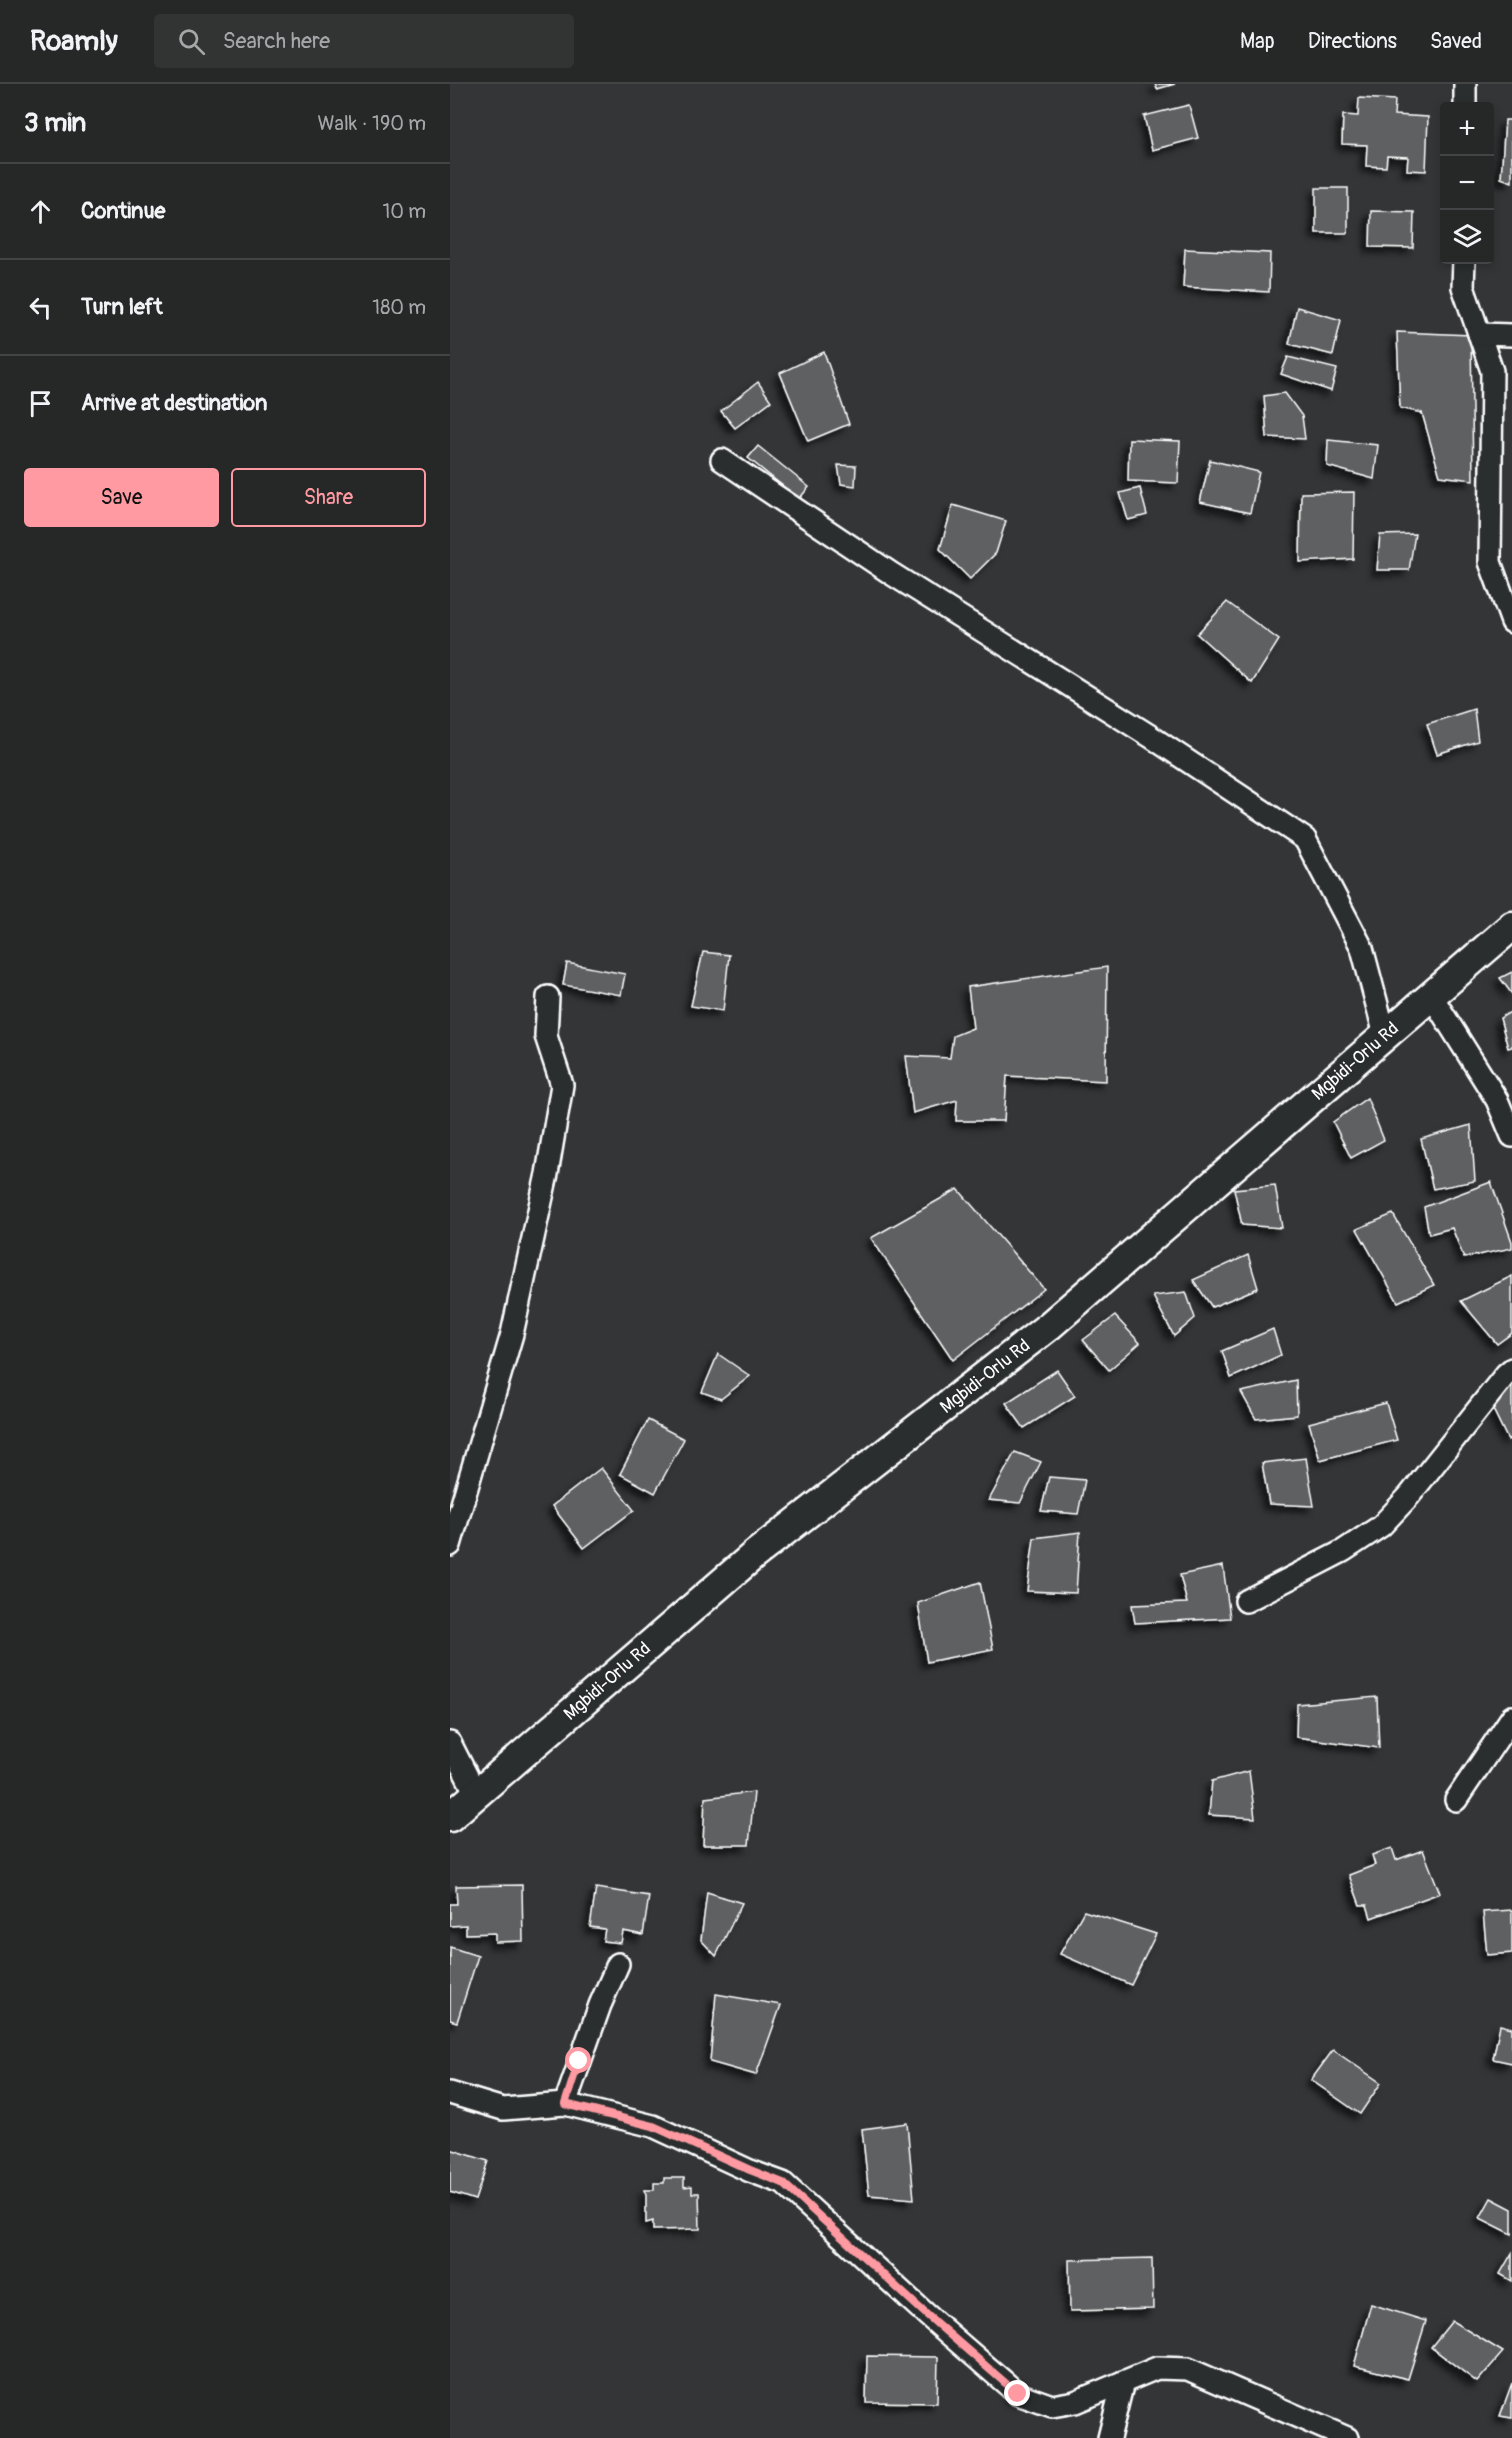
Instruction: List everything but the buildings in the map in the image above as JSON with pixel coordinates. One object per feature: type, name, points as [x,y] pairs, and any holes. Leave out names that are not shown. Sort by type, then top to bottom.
[{"type":"main road","name":"Mgbidi-Orlu Rd","points":[[450,1817],[754,1555],[1049,1326],[1512,926]]},
{"type":"street","points":[[1465,102],[1466,84]]},
{"type":"street","points":[[1464,264],[1464,287],[1492,371],[1490,562],[1512,622]]},
{"type":"street","points":[[1479,334],[1512,335]]},
{"type":"street","points":[[722,460],[892,574],[1150,736],[1305,839],[1362,948],[1386,1035]]},
{"type":"street","points":[[1431,995],[1497,1100],[1512,1136]]},
{"type":"street","points":[[450,1545],[512,1334],[547,1174],[562,1085],[546,1036],[548,997]]},
{"type":"street","points":[[1246,1601],[1343,1551],[1381,1526],[1409,1496],[1480,1405],[1512,1369]]},
{"type":"street","points":[[1456,1800],[1512,1717]]},
{"type":"street","points":[[450,1743],[476,1794]]},
{"type":"street","points":[[565,2104],[600,2005],[618,1964]]},
{"type":"street","points":[[450,2093],[504,2109],[565,2104],[653,2126],[783,2183],[918,2307],[1018,2394],[1052,2406],[1075,2402],[1157,2368],[1188,2369],[1347,2438]]},
{"type":"street","points":[[1109,2438],[1123,2382]]},
{"type":"route","points":[[579,2061],[565,2104],[653,2126],[783,2183],[927,2315],[1018,2394]]}]
